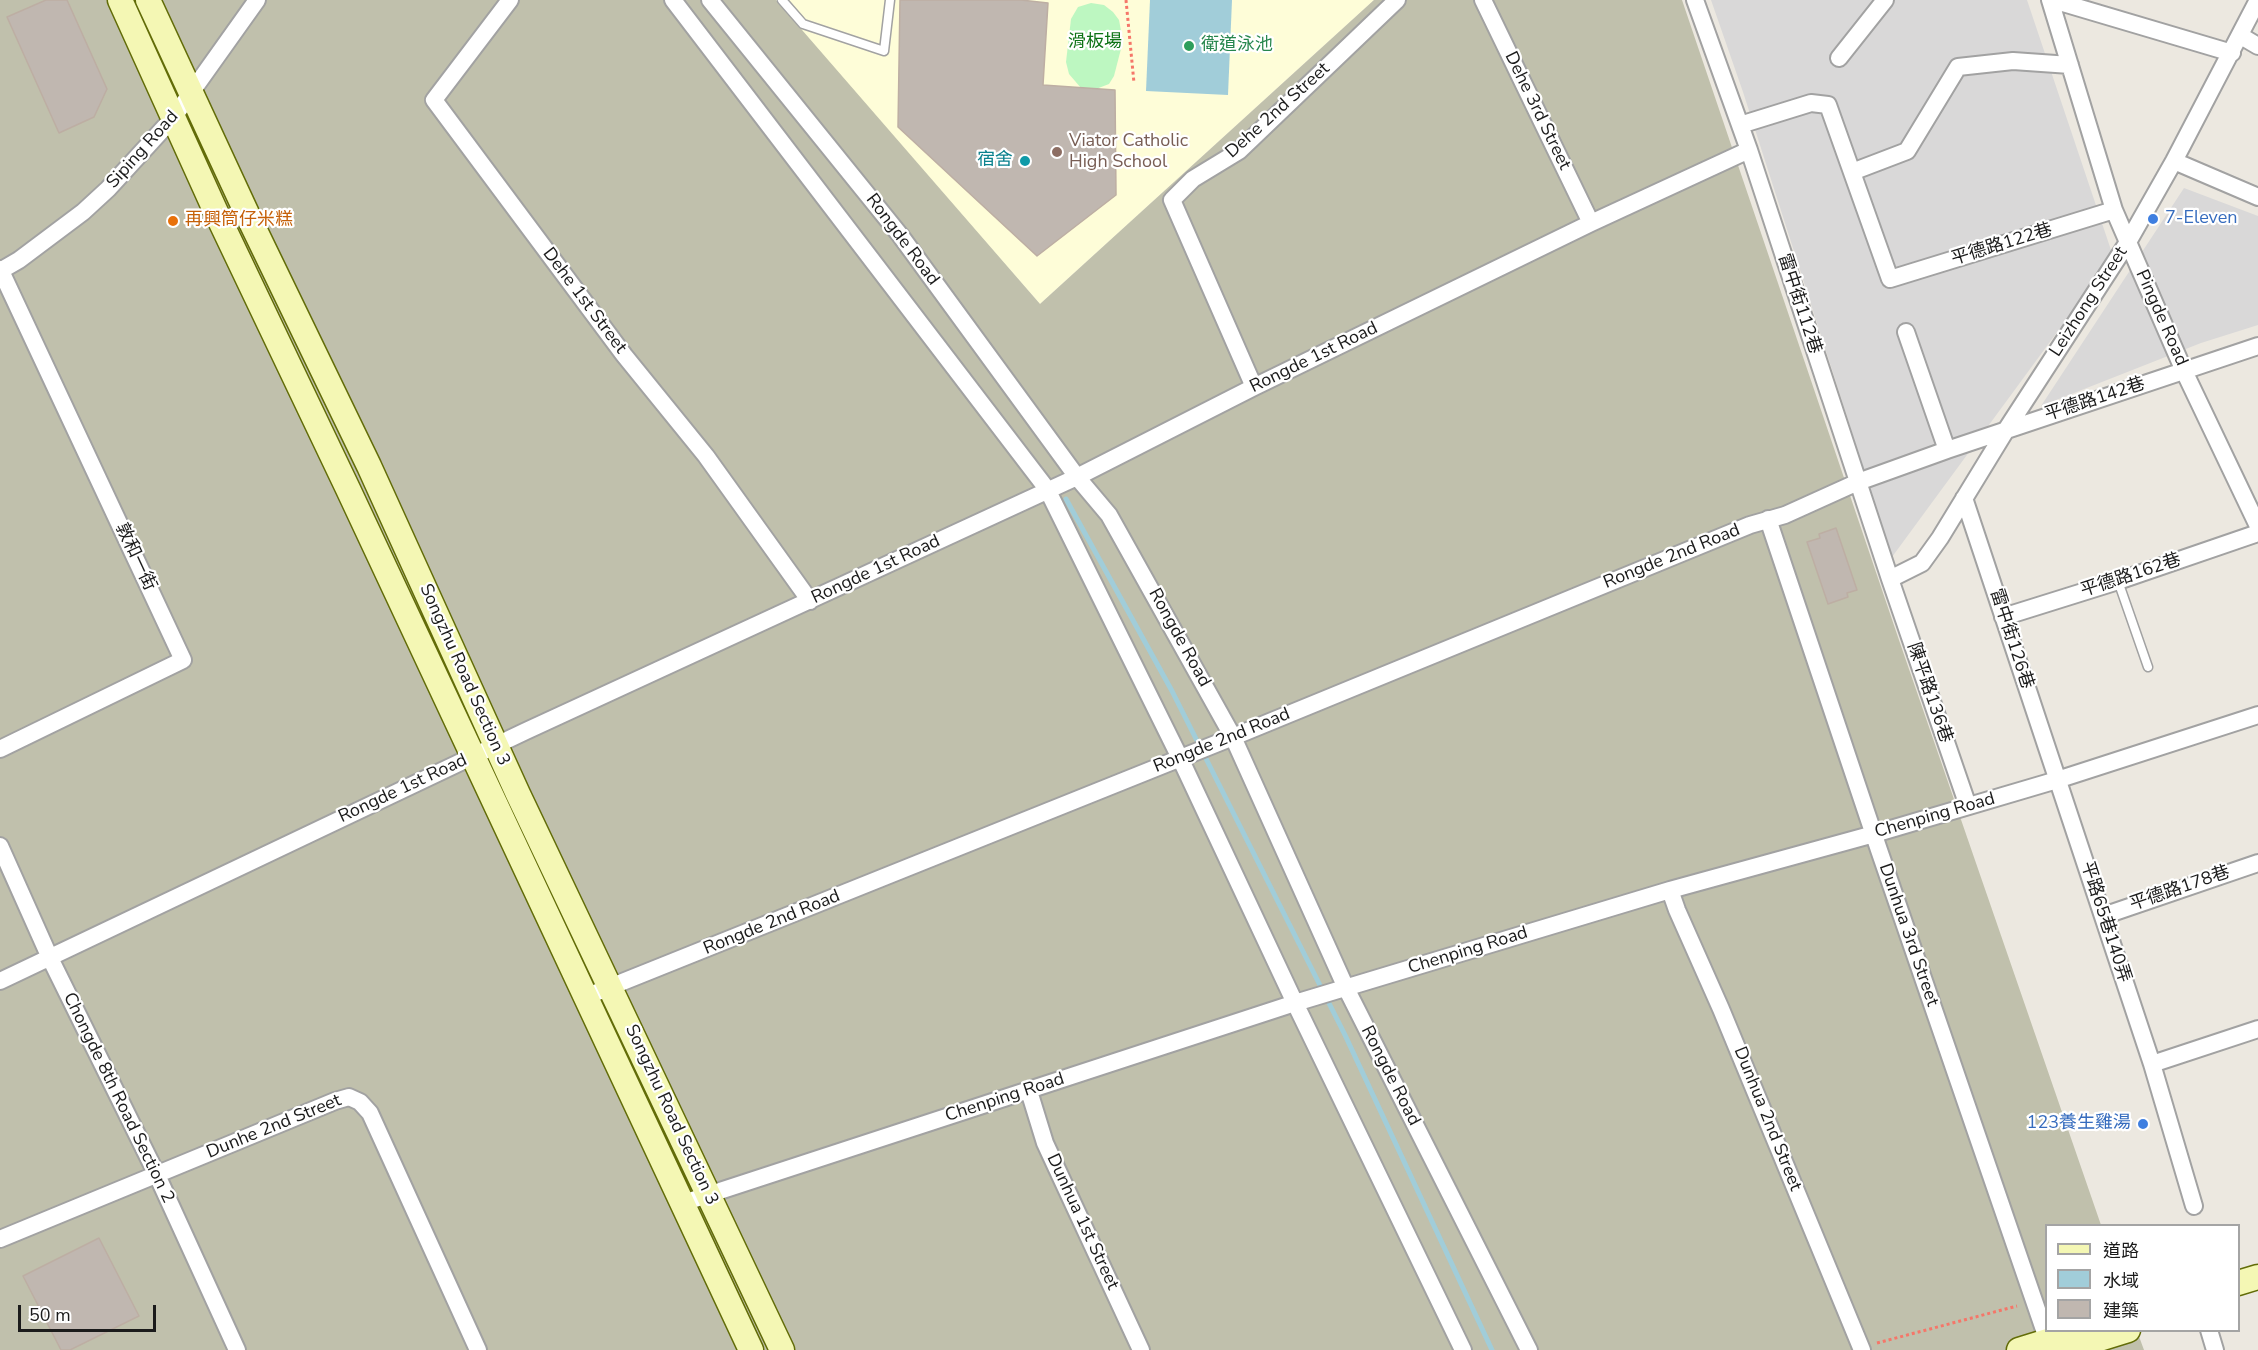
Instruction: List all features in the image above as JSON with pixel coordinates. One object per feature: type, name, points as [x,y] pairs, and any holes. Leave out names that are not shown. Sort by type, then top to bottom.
[{"type":"street","name":"Songzhu Road Section 3","points":[[120,0],[173,118],[751,1350]]},
{"type":"street","name":"Songzhu Road Section 3","points":[[148,0],[249,218],[369,466],[496,745],[782,1350]]},
{"type":"street","name":"Siping Road","points":[[0,271],[19,260],[108,189],[173,118],[257,0]]},
{"type":"street","name":"Dehe 1st Street","points":[[510,0],[434,100],[624,355],[706,456],[810,601]]},
{"type":"street","name":"Rongde Road","points":[[674,0],[1047,489],[1180,758],[1295,1003],[1463,1350]]},
{"type":"street","name":"Rongde Road","points":[[710,0],[900,235],[1077,477],[1109,515],[1233,737],[1346,988],[1528,1350]]},
{"type":"street","name":"Dehe 2nd Street","points":[[1254,387],[1172,200],[1193,179],[1239,151],[1396,0]]},
{"type":"street","name":"Dehe 3rd Street","points":[[1483,0],[1591,223]]},
{"type":"street","name":"雷中街112巷","points":[[1695,0],[1749,150],[1890,579]]},
{"type":"street","points":[[1839,58],[1886,0]]},
{"type":"street","points":[[2052,0],[2232,53]]},
{"type":"street","name":"Pingde Road","points":[[2052,0],[2114,210],[2184,371],[2258,526]]},
{"type":"street","name":"Leizhong Street","points":[[1890,579],[1922,563],[1940,538],[2006,430],[2128,242],[2174,161],[2258,0]]},
{"type":"street","points":[[2241,36],[2258,46]]},
{"type":"street","points":[[1740,125],[1811,103],[1828,105],[1852,172],[1907,151],[1958,67],[2013,61],[2070,65]]},
{"type":"street","name":"Rongde 1st Road","points":[[0,981],[472,756],[1077,477],[1254,387],[1591,223],[1749,150]]},
{"type":"street","points":[[2174,161],[2258,197]]},
{"type":"street","name":"平德路122巷","points":[[1852,172],[1890,279],[2114,210]]},
{"type":"street","name":"敦和一街","points":[[0,271],[183,660],[0,749]]},
{"type":"street","points":[[1906,332],[1947,450]]},
{"type":"street","name":"平德路142巷","points":[[2006,430],[2258,346]]},
{"type":"street","points":[[1858,482],[2006,430]]},
{"type":"street","name":"Rongde 2nd Road","points":[[585,998],[1785,514],[1858,482]]},
{"type":"street","name":"雷中街126巷","points":[[1964,498],[2057,780]]},
{"type":"street","name":"Dunhua 3rd Street","points":[[1768,519],[1874,834],[2045,1321]]},
{"type":"street","name":"平德路162巷","points":[[2003,617],[2258,533]]},
{"type":"street","name":"陳平路136巷","points":[[1890,579],[1968,806]]},
{"type":"street","name":"Chenping Road","points":[[683,1203],[1295,1003],[1670,890],[1874,834],[2057,780],[2258,715]]},
{"type":"street","name":"平路65巷140弄","points":[[2057,780],[2152,1064],[2194,1206]]},
{"type":"street","name":"Chongde 8th Road Section 2","points":[[0,846],[50,958],[157,1175],[237,1350]]},
{"type":"street","name":"平德路178巷","points":[[2103,916],[2258,863]]},
{"type":"street","name":"Dunhua 2nd Street","points":[[1670,890],[1869,1347]]},
{"type":"street","points":[[2152,1064],[2258,1029]]},
{"type":"street","name":"Dunhua 1st Street","points":[[1029,1091],[1045,1143],[1141,1350]]},
{"type":"street","name":"Dunhe 2nd Street","points":[[0,1239],[349,1097],[360,1102],[370,1113],[478,1350]]},
{"type":"street","points":[[2240,1282],[2258,1277]]},
{"type":"street","points":[[2240,1296],[2258,1291]]},
{"type":"street","name":"Dunhua 3rd Street","points":[[2049,1332],[2054,1347]]},
{"type":"street","points":[[2054,1347],[2080,1332]]},
{"type":"street","points":[[2019,1350],[2054,1347],[2119,1332]]},
{"type":"street","points":[[2210,1332],[2215,1350]]},
{"type":"lane","points":[[782,0],[802,24],[884,51],[890,0]]},
{"type":"lane","points":[[2118,581],[2148,667]]},
{"type":"path","points":[[1126,0],[1134,83]]},
{"type":"path","points":[[1869,1347],[2017,1305]]},
{"type":"shaded area","points":[[0,0],[776,0],[1040,304],[1374,0],[1682,0],[1900,643],[2101,1224],[2045,1224],[2045,1332],[2137,1332],[2144,1350],[0,1350]]},
{"type":"shaded area","name":"Viator Catholic High School","points":[[774,0],[1374,0],[1040,304]]},
{"type":"shaded area","points":[[1711,0],[2027,0],[2113,256],[1892,557],[1743,92]]},
{"type":"shaded area","points":[[2184,188],[2258,216],[2258,325],[2201,343],[2041,406]]},
{"type":"green space","name":"滑板場","points":[[1091,3],[1104,5],[1113,12],[1119,20],[1123,41],[1114,76],[1109,84],[1096,89],[1081,88],[1069,74],[1066,62],[1071,19],[1078,7]]},
{"type":"water","name":"衛道泳池","points":[[1150,0],[1232,0],[1228,95],[1146,91]]},
{"type":"building","points":[[46,0],[67,0],[107,89],[94,117],[59,133],[7,17]]},
{"type":"building","name":"宿舍","points":[[900,0],[1021,0],[1048,3],[1043,85],[1115,90],[1116,195],[1037,256],[898,127]]},
{"type":"building","points":[[1836,528],[1857,590],[1847,593],[1848,597],[1828,604],[1807,542],[1820,538],[1819,534]]},
{"type":"building","points":[[99,1238],[139,1316],[70,1350],[61,1350],[23,1276]]},
{"type":"waterway","points":[[1066,499],[1172,691],[1345,1035],[1492,1350]]},
{"type":"place","name":"衛道泳池","points":[[1189,46]]},
{"type":"place","name":"Viator Catholic High School","points":[[1057,152]]},
{"type":"place","name":"宿舍","points":[[1025,161]]},
{"type":"place","name":"7-Eleven","points":[[2153,219]]},
{"type":"place","name":"再興筒仔米糕","points":[[173,221]]},
{"type":"place","name":"123養生雞湯","points":[[2143,1124]]}]
